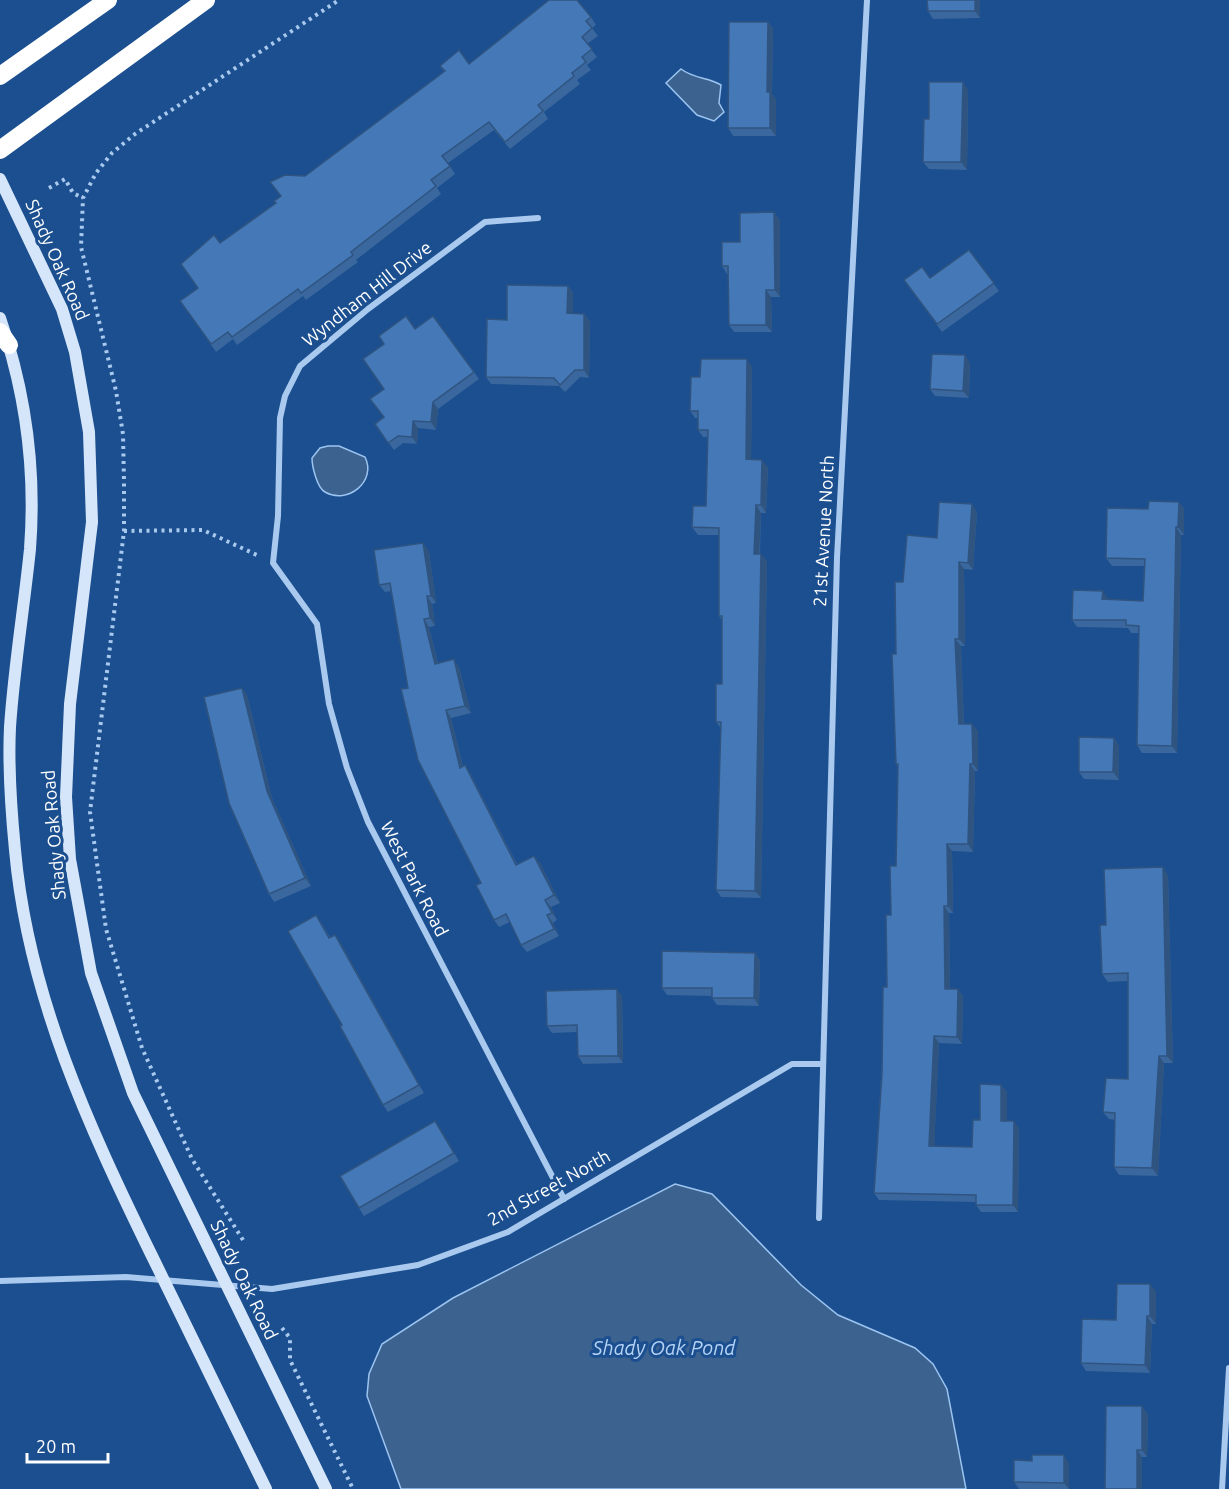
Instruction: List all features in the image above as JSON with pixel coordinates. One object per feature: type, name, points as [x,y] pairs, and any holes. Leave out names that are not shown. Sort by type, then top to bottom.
[{"type":"highway","points":[[0,76],[108,0]]},
{"type":"highway","points":[[0,150],[206,0]]},
{"type":"main road","name":"Shady Oak Road","points":[[0,179],[62,309],[77,361],[89,432],[92,522],[70,704],[66,797],[70,859],[91,973],[133,1094],[326,1489]]},
{"type":"main road","name":"Shady Oak Road","points":[[0,318],[27,423],[32,483],[30,546],[10,730],[10,794],[26,925],[42,995],[74,1091],[162,1278],[266,1489]]},
{"type":"street","name":"21st Avenue North","points":[[819,1218],[837,558],[867,0]]},
{"type":"street","name":"Wyndham Hill Drive","points":[[273,563],[278,516],[280,418],[285,396],[300,366],[359,316],[485,222],[538,218]]},
{"type":"street","name":"West Park Road","points":[[273,563],[317,624],[329,704],[347,768],[368,822],[564,1198]]},
{"type":"street","name":"2nd Street North","points":[[0,1281],[114,1276],[162,1278],[272,1289],[418,1265],[508,1232],[792,1064],[822,1064]]},
{"type":"street","points":[[1222,1489],[1229,1368]]},
{"type":"path","points":[[243,1240],[192,1159],[154,1076],[124,995],[104,919],[90,812],[124,531],[123,434],[109,355],[87,280],[81,247],[83,198],[96,173],[112,153],[135,134],[339,0]]},
{"type":"path","points":[[49,188],[65,179],[73,193],[83,198]]},
{"type":"path","points":[[124,531],[203,530],[273,563]]},
{"type":"path","points":[[282,1328],[290,1338],[290,1360],[353,1489]]},
{"type":"water","points":[[681,69],[691,75],[721,85],[719,103],[724,112],[714,121],[697,115],[666,83]]},
{"type":"water","points":[[339,446],[365,457],[368,466],[364,482],[351,493],[334,495],[322,490],[317,482],[312,458],[320,448]]},
{"type":"water","name":"Shady Oak Pond","points":[[675,1184],[712,1194],[801,1285],[838,1315],[915,1348],[933,1364],[947,1389],[966,1489],[401,1489],[367,1396],[369,1374],[382,1344],[453,1298]]},
{"type":"building","points":[[549,0],[577,0],[591,17],[586,21],[592,28],[582,37],[592,49],[582,57],[586,62],[572,73],[574,76],[538,105],[543,111],[505,142],[489,122],[442,156],[450,166],[431,180],[436,186],[351,252],[353,255],[301,293],[298,289],[232,337],[228,332],[211,344],[180,301],[198,288],[181,264],[214,235],[220,243],[276,203],[274,201],[281,196],[270,182],[285,175],[305,176],[445,71],[440,66],[459,50],[469,64]]},
{"type":"building","points":[[927,0],[975,0],[975,11],[928,11]]},
{"type":"building","points":[[729,22],[768,22],[767,92],[770,92],[770,128],[728,128]]},
{"type":"building","points":[[929,82],[963,82],[961,162],[923,162],[924,119],[929,119]]},
{"type":"building","points":[[774,212],[775,290],[766,290],[766,325],[729,325],[728,266],[722,266],[722,242],[740,242],[740,213]]},
{"type":"building","points":[[969,250],[994,283],[937,324],[904,280],[922,267],[930,278]]},
{"type":"building","points":[[507,285],[568,286],[567,313],[584,314],[584,370],[575,370],[560,385],[554,378],[486,377],[487,319],[507,320]]},
{"type":"building","points":[[406,316],[415,329],[433,316],[474,372],[433,402],[431,422],[413,421],[412,437],[398,436],[388,443],[375,424],[384,417],[370,399],[384,389],[363,359],[384,344],[379,336]]},
{"type":"building","points":[[932,354],[965,355],[963,391],[930,389]]},
{"type":"building","points":[[701,359],[747,359],[746,459],[762,460],[761,505],[756,505],[754,554],[761,554],[755,891],[716,890],[721,722],[716,722],[716,684],[722,684],[719,528],[692,527],[693,506],[706,506],[708,430],[698,430],[698,411],[690,411],[691,377],[700,377]]},
{"type":"building","points":[[1149,501],[1179,502],[1178,527],[1176,527],[1172,746],[1137,745],[1139,626],[1126,625],[1126,620],[1072,620],[1073,590],[1103,591],[1102,599],[1143,601],[1145,559],[1106,558],[1107,508],[1148,509]]},
{"type":"building","points":[[939,502],[972,504],[968,563],[959,562],[959,639],[955,639],[959,724],[972,724],[973,764],[970,764],[968,844],[947,844],[948,906],[944,906],[945,989],[958,989],[957,1037],[934,1036],[929,1146],[972,1147],[973,1120],[980,1120],[980,1084],[1001,1085],[1001,1121],[1014,1121],[1013,1205],[976,1205],[976,1195],[874,1193],[882,1074],[883,987],[887,987],[886,915],[891,915],[890,866],[896,866],[898,764],[896,764],[892,654],[896,654],[895,582],[903,582],[907,535],[937,538]]},
{"type":"building","points":[[423,543],[431,596],[427,596],[430,618],[424,619],[435,664],[454,659],[465,706],[446,710],[460,768],[465,765],[516,865],[534,856],[554,895],[545,900],[552,913],[547,915],[554,929],[521,945],[506,914],[494,920],[476,885],[481,883],[418,760],[401,689],[408,688],[390,583],[379,585],[374,550]]},
{"type":"building","points":[[242,688],[267,791],[305,878],[269,894],[229,803],[204,697]]},
{"type":"building","points":[[1079,737],[1114,738],[1113,772],[1079,772]]},
{"type":"building","points":[[1163,867],[1167,1056],[1159,1056],[1152,1168],[1114,1167],[1115,1113],[1103,1112],[1106,1078],[1128,1079],[1128,973],[1102,974],[1100,925],[1106,925],[1104,869]]},
{"type":"building","points":[[316,915],[329,938],[335,935],[419,1085],[383,1105],[340,1026],[342,1025],[288,931]]},
{"type":"building","points":[[662,951],[755,953],[754,998],[712,998],[712,988],[662,988]]},
{"type":"building","points":[[617,989],[618,1056],[578,1056],[577,1025],[547,1026],[546,991]]},
{"type":"building","points":[[435,1121],[454,1153],[359,1208],[340,1176]]},
{"type":"building","points":[[1117,1284],[1150,1284],[1150,1316],[1147,1316],[1145,1365],[1081,1363],[1082,1319],[1116,1320]]},
{"type":"building","points":[[1106,1406],[1142,1406],[1142,1450],[1137,1450],[1137,1489],[1105,1489]]},
{"type":"building","points":[[1032,1455],[1064,1455],[1064,1483],[1014,1482],[1014,1460],[1032,1461]]}]
